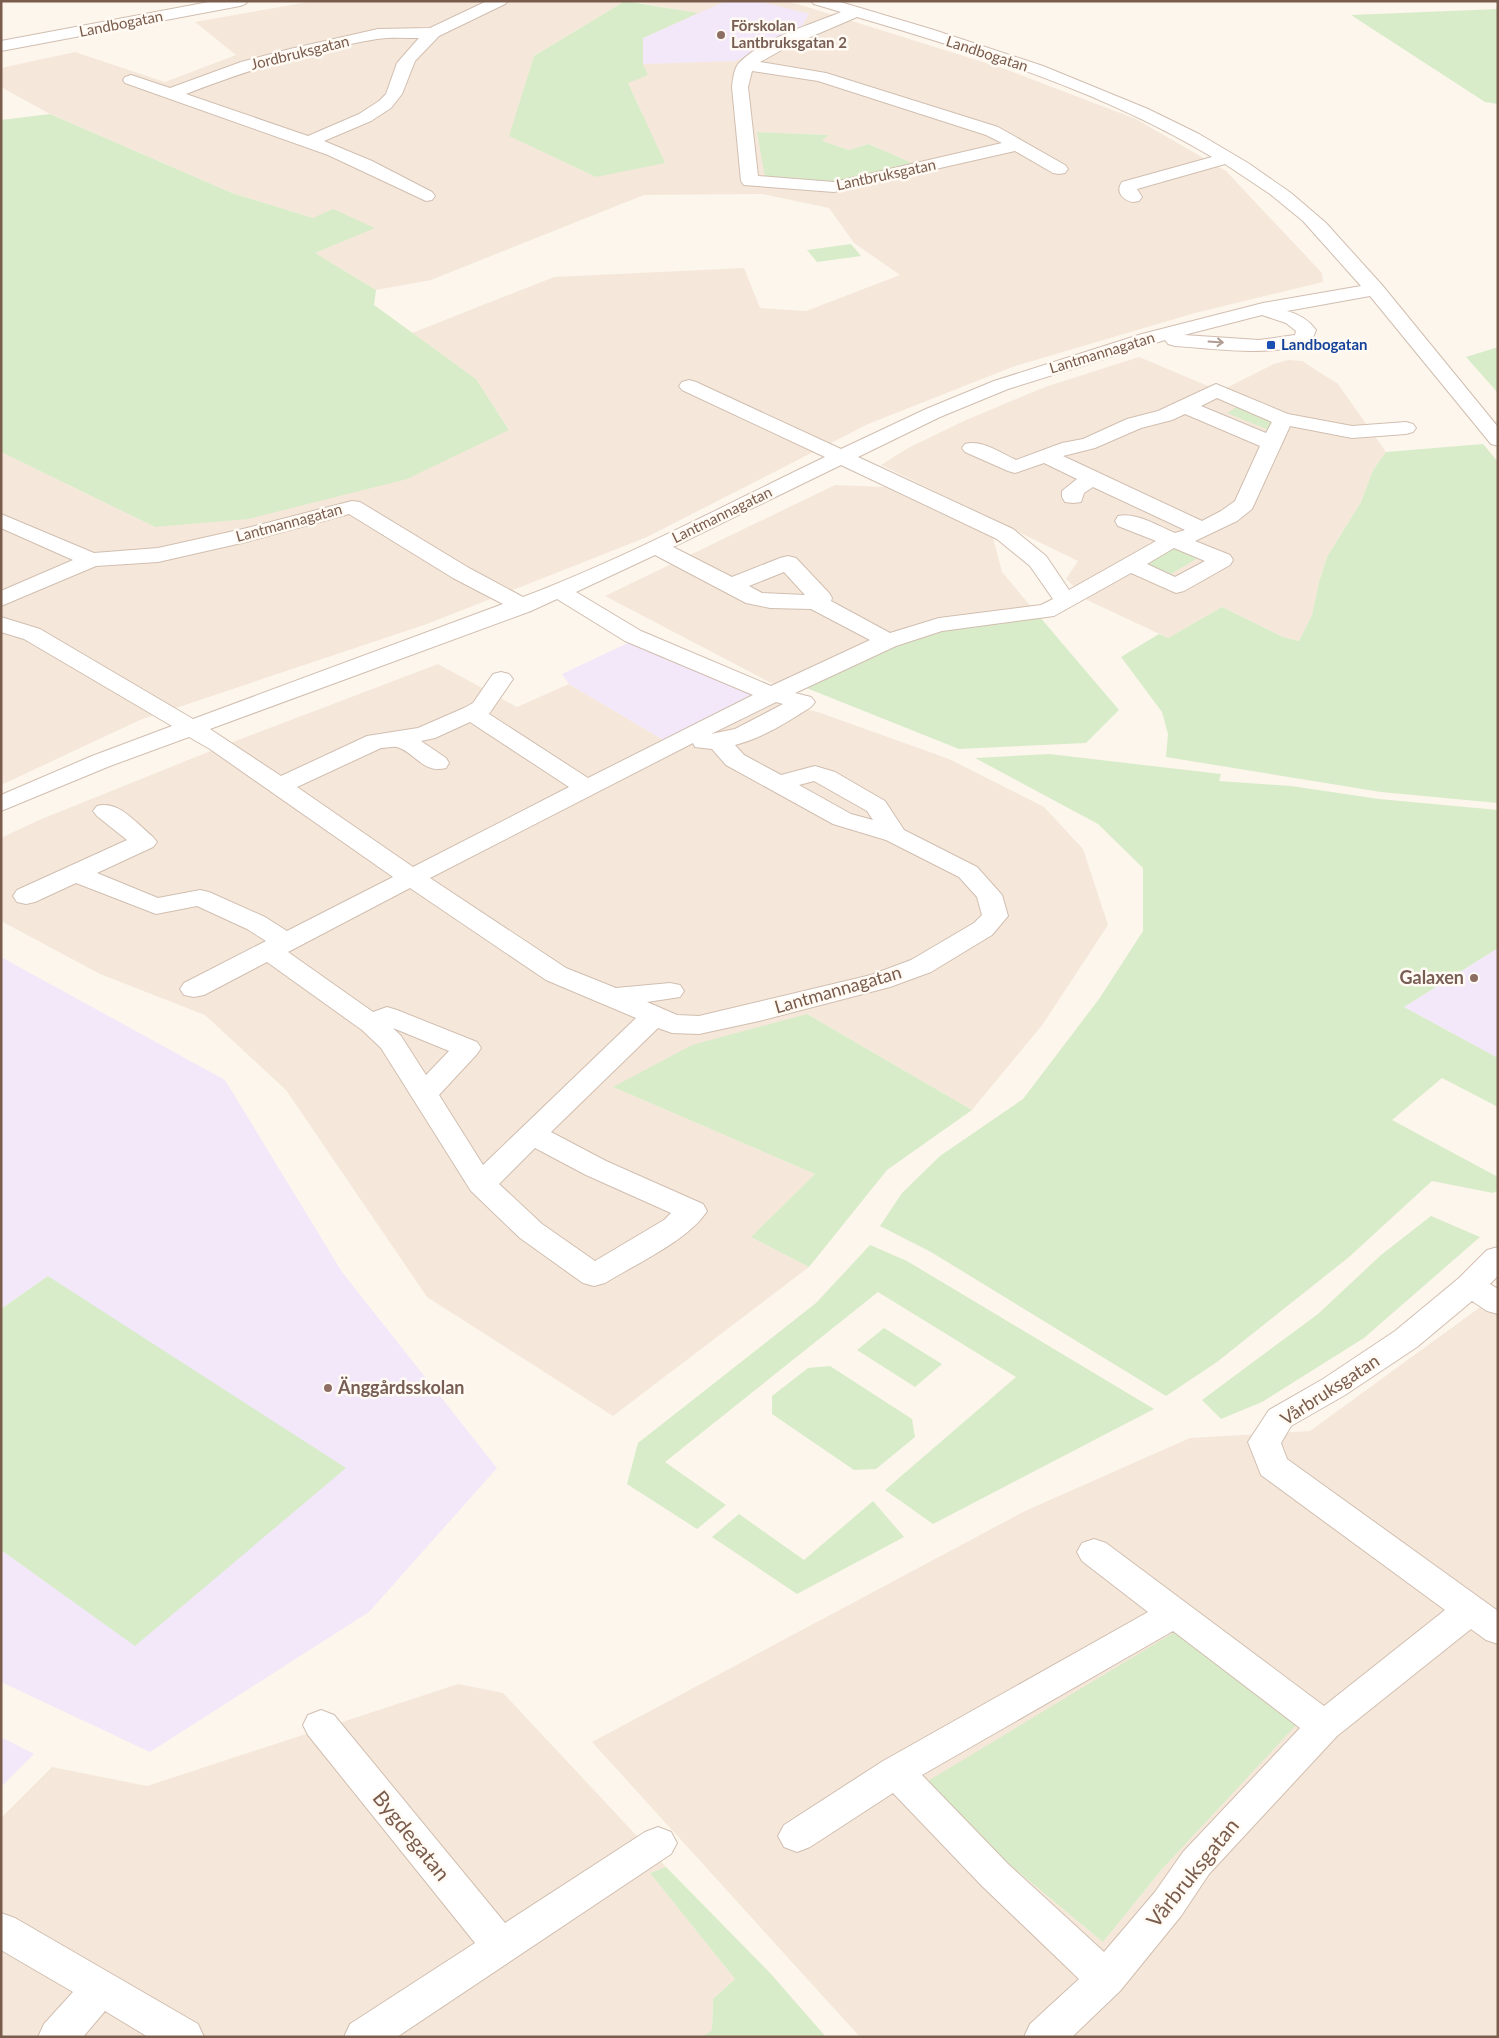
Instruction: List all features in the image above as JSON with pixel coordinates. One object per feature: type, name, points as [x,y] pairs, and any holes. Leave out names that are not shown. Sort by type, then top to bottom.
[{"type":"street","name":"Landbogatan","points":[[1,46],[240,1]]},
{"type":"street","name":"Jordbruksgatan","points":[[308,142],[381,108],[392,96],[403,67],[410,56],[433,33],[500,1]]},
{"type":"street","name":"Landbogatan","points":[[819,1],[1051,74],[1106,95],[1157,118],[1227,158],[1270,186],[1309,217],[1375,289],[1498,440]]},
{"type":"street","points":[[746,65],[761,53],[855,12]]},
{"type":"street","name":"Jordbruksgatan","points":[[170,94],[247,65],[290,54],[378,34],[433,33]]},
{"type":"street","points":[[746,65],[820,76],[992,131],[1059,169]]},
{"type":"street","name":"Lantbruksgatan","points":[[746,65],[740,87],[750,181],[834,187],[1018,145]]},
{"type":"street","points":[[131,80],[308,142],[400,180],[426,196]]},
{"type":"street","points":[[1133,197],[1128,193],[1128,186],[1227,158]]},
{"type":"street","name":"Lantmannagatan","points":[[1,804],[101,761],[523,606],[559,591],[656,547],[933,413],[1001,385],[1150,338],[1263,310],[1375,289]]},
{"type":"street","points":[[1150,338],[1271,345],[1296,342],[1304,339],[1306,330],[1293,319],[1263,310]]},
{"type":"street","points":[[689,386],[1005,534],[1038,560],[1066,601]]},
{"type":"street","points":[[972,448],[1015,468],[1069,447],[1088,444],[1134,423],[1165,416],[1216,390],[1283,419],[1352,432],[1406,428]]},
{"type":"street","points":[[1184,406],[1272,444]]},
{"type":"street","points":[[194,989],[771,694],[888,641],[939,625],[1046,611],[1173,540],[1203,530],[1229,516],[1244,504],[1283,419]]},
{"type":"street","points":[[1045,456],[1203,530]]},
{"type":"street","points":[[1074,497],[1073,491],[1092,478]]},
{"type":"street","name":"Lantmannagatan","points":[[1,599],[90,560],[111,556],[158,555],[246,535],[352,507],[461,573],[523,606]]},
{"type":"street","points":[[1,520],[90,560]]},
{"type":"street","points":[[1126,521],[1222,560],[1176,586],[1131,565]]},
{"type":"street","name":"Lantmannagatan","points":[[656,547],[730,586],[766,602],[819,604],[888,641]]},
{"type":"street","points":[[730,586],[788,563],[821,598],[819,604]]},
{"type":"street","points":[[559,591],[633,636],[771,694],[803,702],[752,732],[719,742],[678,741]]},
{"type":"street","name":"Lantmannagatan","points":[[1,624],[32,634],[192,728],[556,974],[672,1024],[699,1025],[759,1012],[880,981],[921,966],[983,928],[995,916],[989,895],[968,872],[895,836],[842,819],[735,760],[719,742]]},
{"type":"street","points":[[280,786],[376,741],[426,734],[472,713],[482,708],[501,679]]},
{"type":"street","points":[[472,713],[587,788]]},
{"type":"street","points":[[401,739],[437,764]]},
{"type":"street","points":[[26,896],[144,842],[106,812]]},
{"type":"street","points":[[76,874],[156,906],[200,898],[256,923],[278,946],[391,1042],[481,1184],[531,1231],[594,1275],[675,1227],[692,1212],[596,1168],[534,1135]]},
{"type":"street","name":"Lantmannagatan","points":[[613,997],[670,992]]},
{"type":"street","points":[[372,1024],[387,1016],[467,1048],[424,1094]]},
{"type":"street","points":[[481,1184],[534,1135],[654,1016]]},
{"type":"street","name":"Vårbruksgatan","points":[[1044,2037],[1106,1979],[1168,1904],[1196,1863],[1324,1726],[1484,1619],[1273,1466],[1264,1442],[1280,1418],[1334,1387],[1406,1339],[1470,1286],[1498,1257]]},
{"type":"street","points":[[1470,1286],[1498,1303]]},
{"type":"street","points":[[1094,1552],[1324,1726]]},
{"type":"street","points":[[797,1836],[896,1772],[1174,1614]]},
{"type":"street","name":"Bygdegatan","points":[[321,1725],[501,1946]]},
{"type":"street","points":[[896,1772],[995,1876],[1106,1979]]},
{"type":"street","points":[[364,2037],[658,1843]]},
{"type":"street","points":[[1,1930],[184,2037]]},
{"type":"street","points":[[58,2037],[101,1988]]},
{"type":"shaded area","points":[[314,1],[625,1],[534,56],[510,136],[596,177],[642,113],[628,83],[643,64],[643,38],[696,13],[631,1],[783,1],[801,5],[1005,69],[1136,119],[1226,171],[1322,273],[1323,282],[1195,313],[1015,366],[868,424],[647,537],[427,624],[140,720],[1,785],[1,452],[155,527],[509,430],[476,379],[412,333],[554,277],[744,268],[760,308],[806,311],[900,275],[854,243],[829,208],[762,194],[644,195],[431,280],[376,290],[315,253],[374,228],[313,218],[232,193],[50,114],[1,87],[1,68],[75,52],[165,82],[236,55],[195,22]],"holes":[[[757,132],[829,135],[821,141],[849,150],[870,144],[911,163]]]},
{"type":"shaded area","name":"Förskolan Lantbruksgatan 2","points":[[726,1],[759,1],[809,14],[799,31],[736,61],[643,64],[643,38]]},
{"type":"shaded area","points":[[1139,357],[1220,391],[1274,364],[1288,360],[1302,361],[1338,384],[1386,452],[1373,470],[1361,502],[1327,557],[1312,615],[1299,641],[1283,637],[1222,607],[1168,638],[1087,600],[1066,579],[1078,561],[881,465],[908,448],[966,420],[1045,387]]},
{"type":"shaded area","points":[[835,485],[885,487],[993,538],[1002,572],[1039,616],[775,685],[605,596]]},
{"type":"shaded area","points":[[632,641],[698,666],[756,697],[667,742],[569,684],[562,674]]},
{"type":"shaded area","points":[[438,664],[517,707],[569,684],[667,742],[756,697],[818,712],[949,759],[1044,807],[1083,849],[1108,925],[1043,1024],[972,1110],[807,1014],[613,1087],[815,1174],[751,1237],[809,1267],[613,1416],[427,1297],[286,1090],[205,1015],[100,974],[1,921],[1,838],[39,820],[238,740]]},
{"type":"shaded area","name":"Galaxen","points":[[1498,948],[1498,1058],[1404,1007]]},
{"type":"shaded area","name":"Änggårdsskolan","points":[[1,957],[225,1080],[342,1272],[497,1468],[369,1612],[150,1752],[1,1682],[1,1550],[135,1645],[48,1276],[1,1309]]},
{"type":"shaded area","points":[[1498,1291],[1498,2037],[860,2037],[592,1742],[1025,1511],[1190,1438],[1310,1431],[1483,1305]],"holes":[[[929,1780],[1162,1869],[1103,1942],[1010,1865]]]},
{"type":"shaded area","points":[[458,1684],[503,1693],[666,1867],[650,1873],[735,1979],[713,1999],[712,2030],[702,2037],[1,2037],[1,1818],[52,1767],[147,1786]]},
{"type":"shaded area","points":[[1,1737],[34,1754],[1,1787]]},
{"type":"green space","points":[[625,1],[698,13],[643,38],[643,64],[648,75],[628,83],[665,163],[596,177],[509,136],[534,56]]},
{"type":"green space","points":[[1498,9],[1498,104],[1485,102],[1351,15]]},
{"type":"green space","points":[[50,114],[232,193],[313,218],[333,209],[375,228],[315,253],[376,290],[374,305],[476,379],[509,430],[407,479],[248,519],[155,527],[1,452],[1,120]]},
{"type":"green space","points":[[757,132],[829,135],[822,141],[849,150],[869,144],[912,163],[832,183],[765,177]]},
{"type":"green space","points":[[851,244],[861,256],[817,262],[807,250]]},
{"type":"green space","points":[[1498,348],[1498,393],[1466,357]]},
{"type":"green space","points":[[1240,405],[1274,419],[1271,431],[1227,413]]},
{"type":"green space","points":[[1483,444],[1498,462],[1498,803],[1381,792],[1166,757],[1168,734],[1162,712],[1121,657],[1159,634],[1168,638],[1222,607],[1283,637],[1299,641],[1312,615],[1327,557],[1361,502],[1373,470],[1386,452]]},
{"type":"green space","points":[[1175,548],[1198,558],[1169,575],[1145,564]]},
{"type":"green space","points":[[1039,616],[1119,710],[1086,743],[959,749],[789,681],[899,633]]},
{"type":"green space","points":[[1049,754],[1221,774],[1219,781],[1291,786],[1379,799],[1498,810],[1498,948],[1404,1007],[1498,1058],[1498,1107],[1442,1078],[1392,1120],[1498,1177],[1498,1190],[1493,1193],[1432,1181],[1349,1257],[1217,1362],[1166,1396],[931,1252],[880,1226],[902,1193],[940,1156],[1023,1099],[1099,999],[1143,931],[1143,868],[1098,824],[975,758]]},
{"type":"green space","points":[[807,1014],[972,1110],[887,1170],[809,1267],[751,1237],[815,1174],[613,1087],[692,1045]]},
{"type":"green space","points":[[1431,1216],[1480,1237],[1364,1338],[1262,1402],[1221,1419],[1202,1400],[1318,1314],[1381,1255]]},
{"type":"green space","points":[[870,1245],[907,1261],[1154,1409],[933,1524],[885,1490],[1016,1377],[878,1292],[665,1462],[726,1505],[697,1529],[627,1484],[638,1443],[816,1303]]},
{"type":"green space","points":[[48,1276],[346,1468],[135,1646],[1,1550],[1,1309]]},
{"type":"green space","points":[[884,1328],[942,1364],[915,1387],[857,1350]]},
{"type":"green space","points":[[830,1366],[912,1419],[915,1437],[876,1469],[854,1470],[772,1414],[772,1396],[808,1368]]},
{"type":"green space","points":[[873,1501],[904,1537],[797,1594],[712,1537],[739,1514],[804,1560]]},
{"type":"green space","points":[[1178,1630],[1299,1722],[1162,1869],[1103,1942],[1010,1865],[928,1781]]},
{"type":"green space","points":[[666,1867],[771,1974],[826,2037],[702,2037],[712,2030],[713,1999],[735,1979],[650,1873]]},
{"type":"place","name":"Förskolan Lantbruksgatan 2","points":[[721,35]]},
{"type":"place","name":"Landbogatan","points":[[1271,345]]},
{"type":"place","name":"Galaxen","points":[[1474,978]]},
{"type":"place","name":"Änggårdsskolan","points":[[328,1388]]}]
